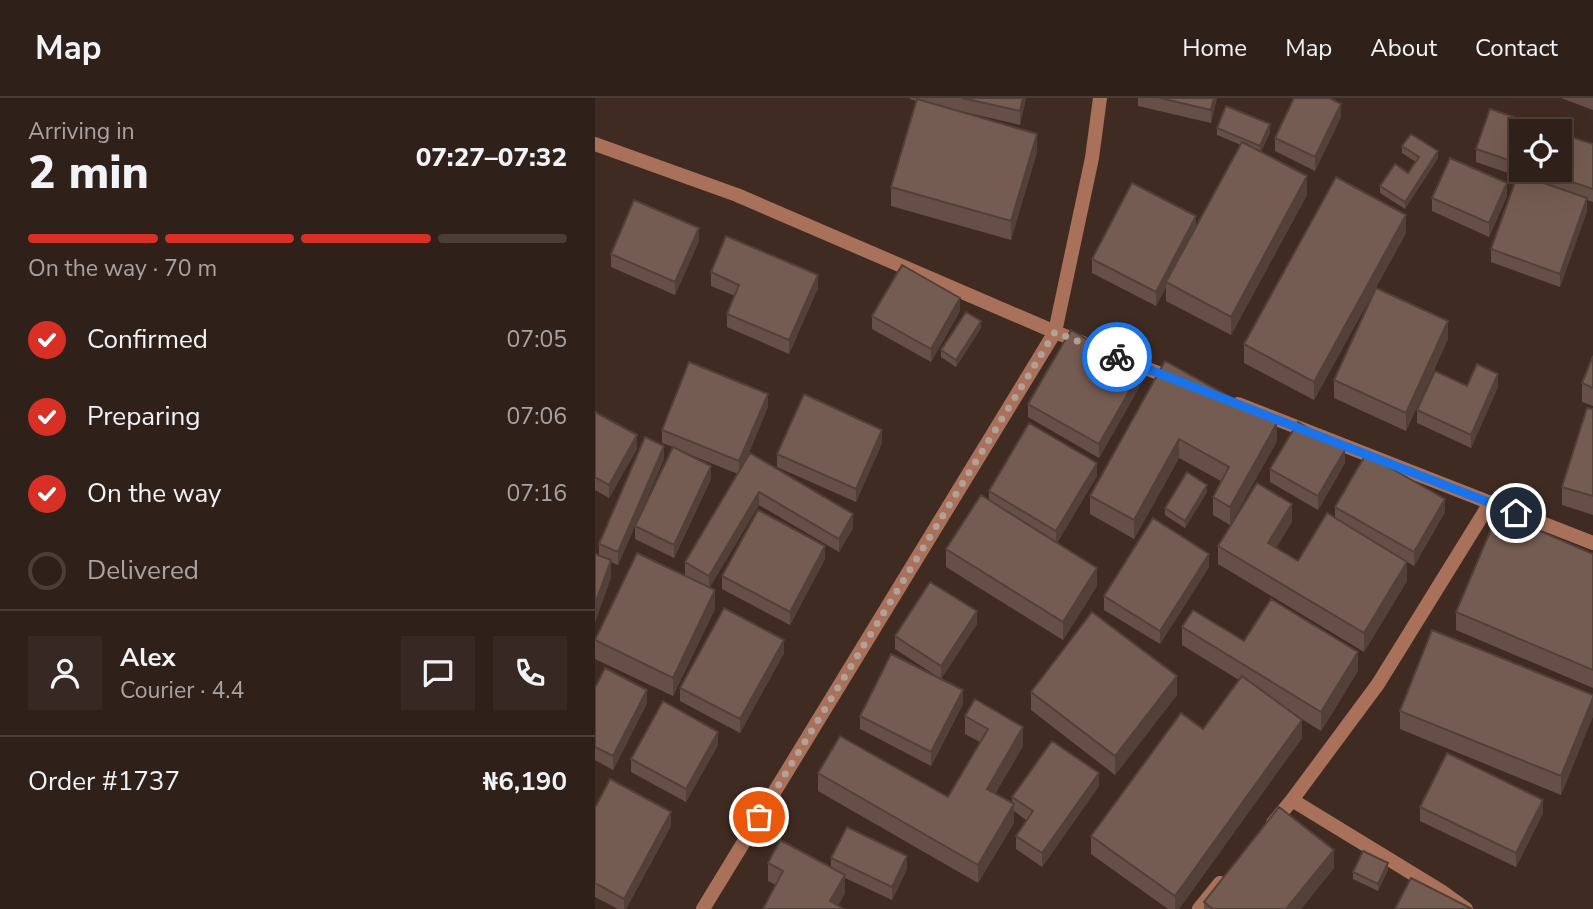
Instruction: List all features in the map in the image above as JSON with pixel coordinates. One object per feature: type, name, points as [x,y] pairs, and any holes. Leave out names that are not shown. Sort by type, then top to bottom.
[{"type":"street","points":[[702,909],[1055,332],[1092,158],[1100,98]]},
{"type":"street","points":[[595,144],[737,195],[1055,332],[1183,383]]},
{"type":"street","points":[[1221,398],[1593,543]]},
{"type":"street","points":[[1267,830],[1378,684],[1490,503]]},
{"type":"street","points":[[1292,800],[1466,909]]},
{"type":"street","points":[[1199,909],[1232,869]]},
{"type":"building","points":[[962,98],[1023,98],[1020,111]]},
{"type":"building","points":[[1160,98],[1214,98],[1211,110]]},
{"type":"building","points":[[1294,98],[1329,98],[1341,104],[1315,157],[1275,138]]},
{"type":"building","points":[[917,99],[1037,134],[1011,221],[891,187]]},
{"type":"building","points":[[1226,106],[1270,124],[1260,146],[1217,128]]},
{"type":"building","points":[[1490,109],[1520,119],[1509,119],[1509,160],[1476,149]]},
{"type":"building","points":[[1411,134],[1438,151],[1405,202],[1380,186],[1395,164],[1408,173],[1419,157],[1402,146]]},
{"type":"building","points":[[1572,137],[1593,144],[1593,189],[1572,182]]},
{"type":"building","points":[[1242,142],[1307,176],[1231,317],[1166,282]]},
{"type":"building","points":[[1450,158],[1507,183],[1489,223],[1432,198]]},
{"type":"building","points":[[1336,177],[1406,215],[1314,382],[1244,344]]},
{"type":"building","points":[[1515,182],[1541,182],[1587,198],[1560,274],[1491,249]]},
{"type":"building","points":[[1132,183],[1196,216],[1156,292],[1092,259]]},
{"type":"building","points":[[634,200],[699,228],[675,282],[611,254]]},
{"type":"building","points":[[726,236],[818,275],[789,340],[727,314],[739,285],[711,272]]},
{"type":"building","points":[[902,265],[960,298],[931,349],[872,316]]},
{"type":"building","points":[[1376,288],[1448,321],[1406,413],[1334,380]]},
{"type":"building","points":[[966,312],[981,321],[956,360],[941,350]]},
{"type":"building","points":[[1071,330],[1141,371],[1099,444],[1028,404]]},
{"type":"building","points":[[1593,356],[1593,388],[1582,383]]},
{"type":"building","points":[[1165,361],[1277,423],[1230,507],[1213,497],[1229,467],[1179,439],[1134,520],[1090,496]]},
{"type":"building","points":[[689,362],[768,394],[739,461],[662,430]]},
{"type":"building","points":[[1477,364],[1498,374],[1471,435],[1417,410],[1435,371],[1467,386]]},
{"type":"building","points":[[804,394],[882,430],[856,489],[777,454]]},
{"type":"building","points":[[1587,408],[1593,409],[1593,496],[1562,487]]},
{"type":"building","points":[[595,412],[637,435],[609,485],[595,477]]},
{"type":"building","points":[[1298,422],[1345,450],[1318,496],[1270,469]]},
{"type":"building","points":[[1029,423],[1097,463],[1056,531],[989,491]]},
{"type":"building","points":[[645,437],[664,446],[618,552],[599,544]]},
{"type":"building","points":[[673,447],[711,466],[674,545],[635,526]]},
{"type":"building","points":[[750,453],[853,514],[839,539],[759,492],[709,576],[685,562]]},
{"type":"building","points":[[1366,454],[1445,499],[1414,552],[1335,507]]},
{"type":"building","points":[[1187,472],[1207,485],[1185,521],[1165,508]]},
{"type":"building","points":[[1257,483],[1292,504],[1268,543],[1298,561],[1327,513],[1407,562],[1364,633],[1218,546]]},
{"type":"building","points":[[981,495],[1097,568],[1063,622],[946,549]]},
{"type":"building","points":[[758,510],[825,546],[790,612],[722,576]]},
{"type":"building","points":[[1498,513],[1593,554],[1593,670],[1456,612]]},
{"type":"building","points":[[1153,518],[1209,554],[1160,631],[1104,596]]},
{"type":"building","points":[[637,553],[715,590],[673,678],[595,640]]},
{"type":"building","points":[[595,554],[611,560],[595,604]]},
{"type":"building","points":[[930,582],[977,611],[941,666],[895,636]]},
{"type":"building","points":[[1271,599],[1358,652],[1321,712],[1182,627],[1193,610],[1244,641]]},
{"type":"building","points":[[724,608],[784,640],[740,719],[680,688]]},
{"type":"building","points":[[1092,612],[1177,676],[1115,756],[1031,692]]},
{"type":"building","points":[[1432,630],[1593,695],[1561,776],[1400,711]]},
{"type":"building","points":[[891,654],[963,690],[931,752],[860,716]]},
{"type":"building","points":[[605,668],[647,690],[613,756],[595,747],[595,688]]},
{"type":"building","points":[[1242,676],[1302,720],[1175,896],[1091,836],[1181,713],[1203,729]]},
{"type":"building","points":[[975,699],[1023,727],[987,789],[1014,804],[978,865],[818,773],[840,736],[948,797],[988,729],[965,716]]},
{"type":"building","points":[[663,701],[718,732],[686,789],[631,759]]},
{"type":"building","points":[[1052,741],[1099,773],[1042,853],[1016,836],[1033,811],[1012,797]]},
{"type":"building","points":[[1447,753],[1543,800],[1516,853],[1420,807]]},
{"type":"building","points":[[610,779],[671,812],[624,899],[595,883],[595,806]]},
{"type":"building","points":[[1279,807],[1334,850],[1286,909],[1213,909],[1204,902]]},
{"type":"building","points":[[847,827],[907,856],[892,887],[831,858]]},
{"type":"building","points":[[780,840],[845,875],[830,901],[844,909],[763,909],[783,871],[768,863]]},
{"type":"building","points":[[1363,851],[1388,863],[1378,884],[1353,872]]},
{"type":"building","points":[[1411,878],[1472,909],[1395,909]]},
{"type":"way so far","points":[[759,817],[1055,332],[1117,357]]},
{"type":"route","points":[[1117,357],[1516,513]]}]
